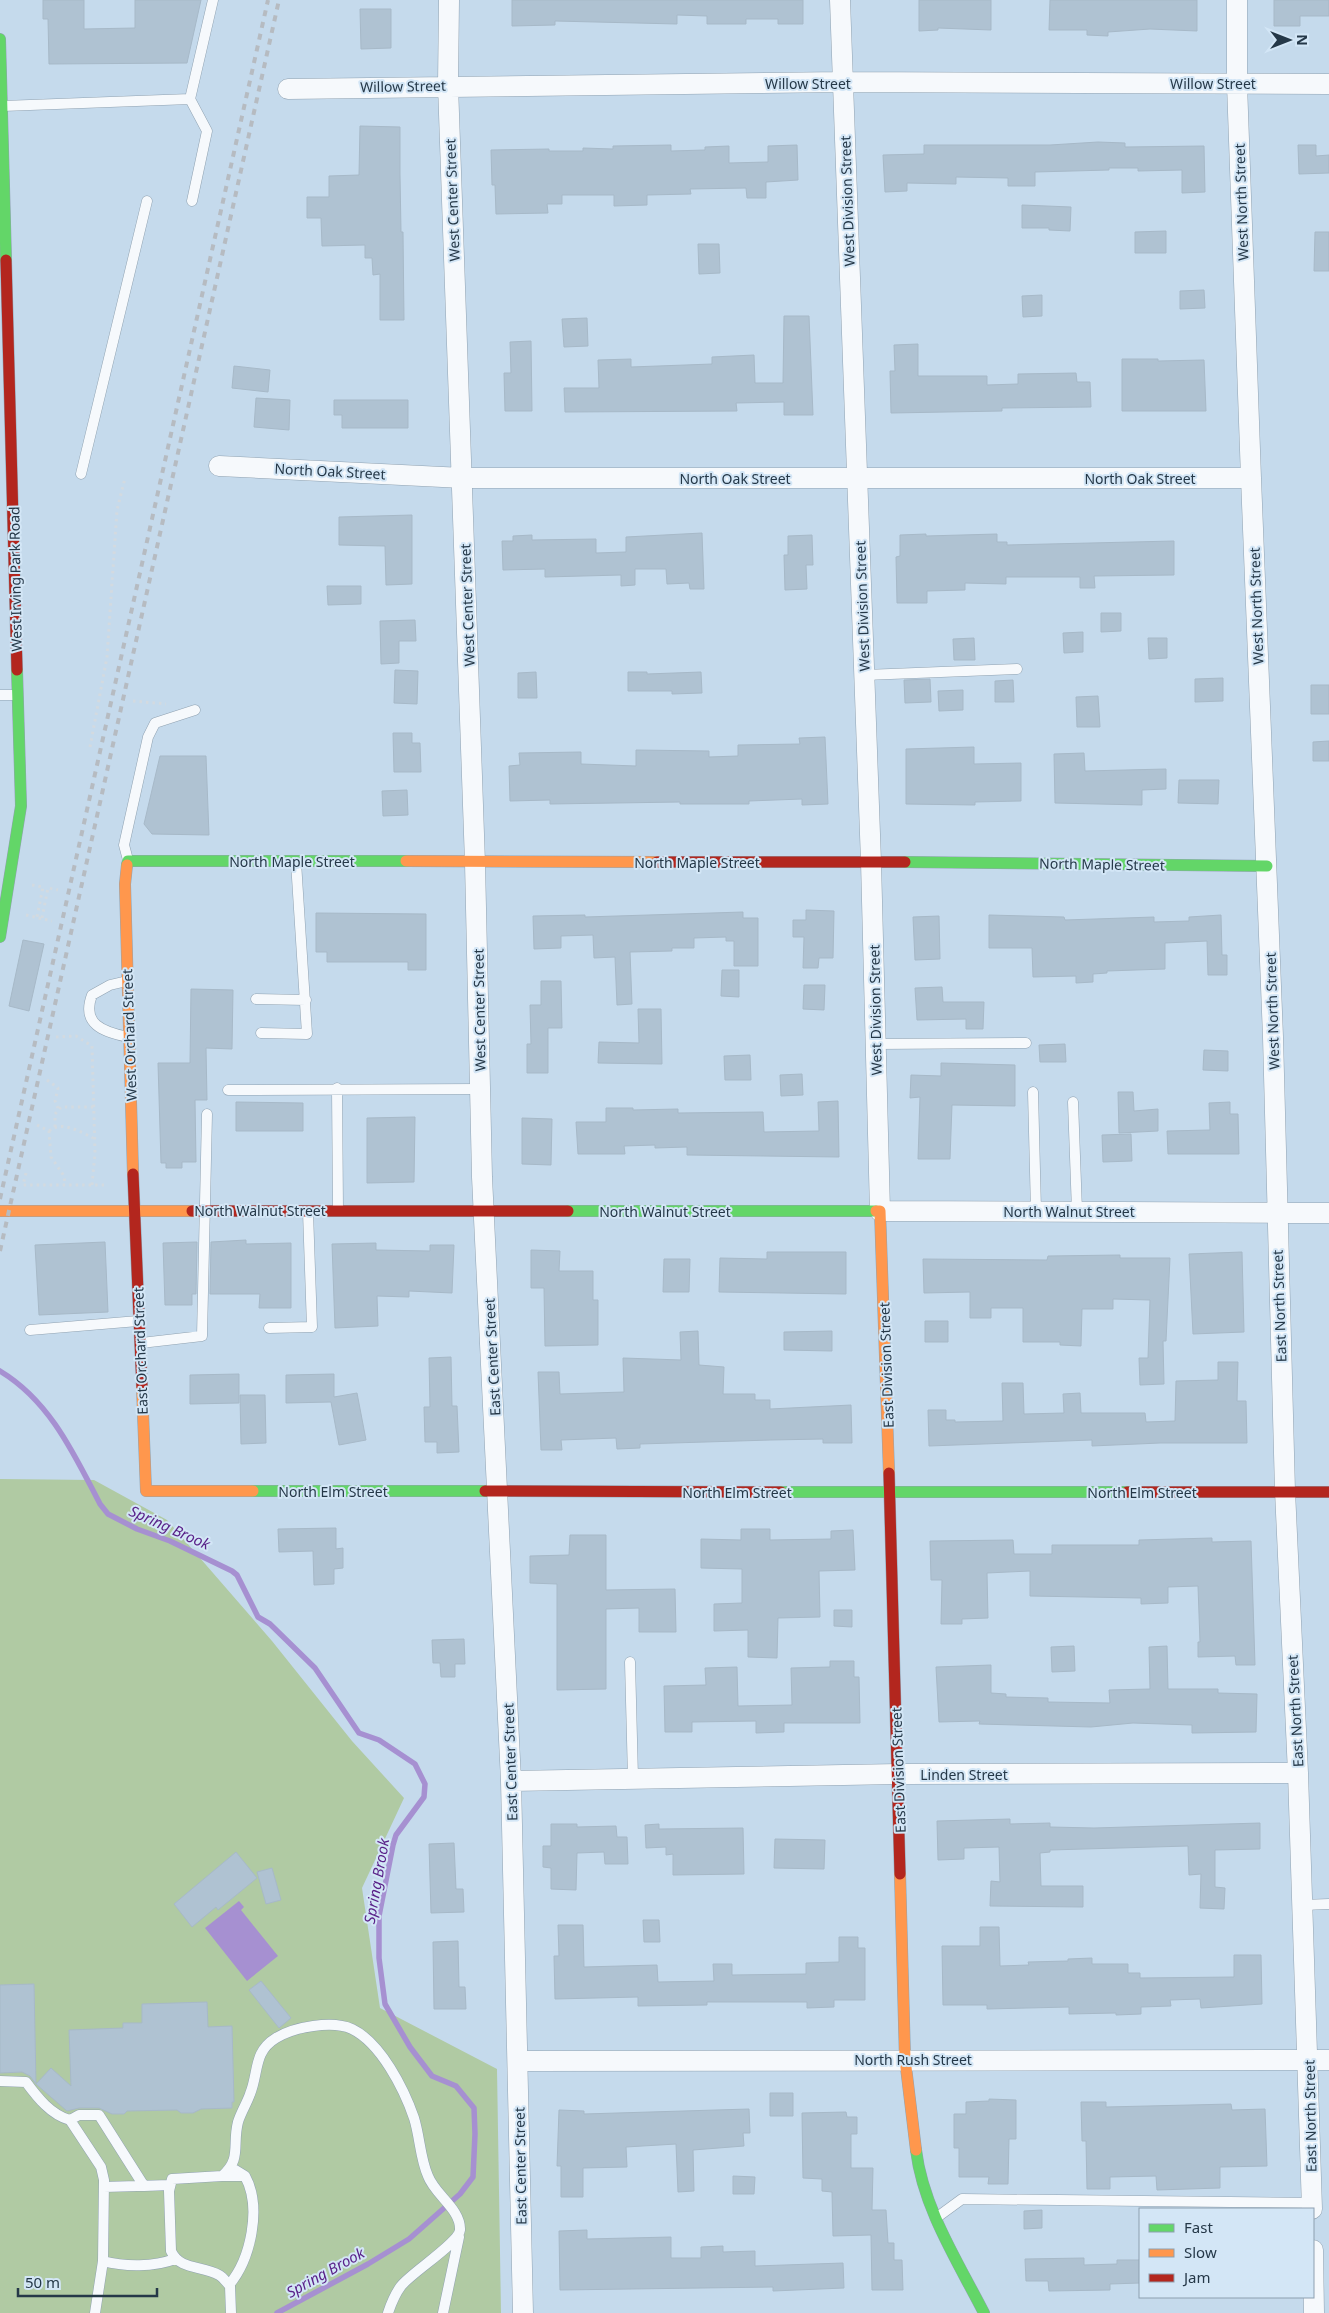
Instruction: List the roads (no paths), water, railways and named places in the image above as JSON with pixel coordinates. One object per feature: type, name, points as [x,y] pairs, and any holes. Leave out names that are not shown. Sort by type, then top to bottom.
[{"type":"street","name":"West Center Street","points":[[449,0],[448,85],[463,478],[484,1210]]},
{"type":"street","name":"West Division Street","points":[[840,0],[865,675],[880,1211]]},
{"type":"street","name":"West North Street","points":[[1237,0],[1237,84],[1273,1037],[1276,1213]]},
{"type":"street","name":"West Irving Park Road","points":[[0,39],[5,420],[14,554],[12,636],[18,695],[21,806],[7,860],[0,937]]},
{"type":"street","name":"Willow Street","points":[[288,89],[448,85],[842,82],[1329,84]]},
{"type":"street","name":"North Oak Street","points":[[219,466],[463,478],[1251,478]]},
{"type":"street","name":"North Maple Street","points":[[128,861],[475,863],[871,862],[1266,866]]},
{"type":"street","name":"West Orchard Street","points":[[128,861],[125,884],[134,1210]]},
{"type":"street","name":"East Orchard Street","points":[[134,1210],[146,1491]]},
{"type":"street","name":"North Walnut Street","points":[[0,1211],[484,1210],[1329,1213]]},
{"type":"street","name":"East Center Street","points":[[484,1210],[499,1491],[511,1780],[523,2313]]},
{"type":"street","name":"East Division Street","points":[[880,1211],[890,1492],[905,2059],[918,2169],[936,2218],[984,2313]]},
{"type":"street","name":"East North Street","points":[[1276,1213],[1285,1491],[1309,2060],[1312,2206]]},
{"type":"street","name":"North Elm Street","points":[[146,1491],[1329,1492]]},
{"type":"street","name":"Linden Street","points":[[511,1780],[898,1774],[1298,1773]]},
{"type":"street","name":"North Rush Street","points":[[518,2061],[905,2059],[1329,2060]]},
{"type":"street","points":[[1314,2298],[1314,2313]]},
{"type":"lane","points":[[192,202],[207,131],[190,99],[213,0]]},
{"type":"lane","points":[[2,106],[190,99]]},
{"type":"lane","points":[[81,474],[147,201]]},
{"type":"lane","points":[[0,554],[14,554]]},
{"type":"lane","points":[[865,675],[1017,669]]},
{"type":"lane","points":[[0,695],[18,695]]},
{"type":"lane","points":[[128,861],[124,845],[148,737],[155,723],[195,710]]},
{"type":"lane","points":[[261,1033],[307,1034],[296,861]]},
{"type":"lane","points":[[128,981],[105,986],[92,995],[88,1011],[92,1020],[105,1031],[129,1037]]},
{"type":"lane","points":[[256,999],[306,1000]]},
{"type":"lane","points":[[876,1044],[1026,1043]]},
{"type":"lane","points":[[228,1090],[337,1088],[480,1089]]},
{"type":"lane","points":[[337,1088],[338,1210]]},
{"type":"lane","points":[[1033,1092],[1036,1211]]},
{"type":"lane","points":[[1073,1102],[1077,1211]]},
{"type":"lane","points":[[140,1343],[202,1336],[207,1114]]},
{"type":"lane","points":[[269,1328],[312,1327],[308,1210]]},
{"type":"lane","points":[[30,1330],[139,1321]]},
{"type":"lane","points":[[630,1662],[633,1778]]},
{"type":"lane","points":[[1303,1905],[1329,1904]]},
{"type":"lane","points":[[222,2176],[232,2168],[236,2156],[235,2140],[238,2121],[250,2095],[259,2055],[264,2046],[287,2032],[316,2026],[342,2027],[353,2030],[376,2050],[394,2072],[414,2118],[424,2166],[433,2189],[451,2208],[459,2220],[459,2236],[443,2313]]},
{"type":"lane","points":[[0,2081],[26,2082],[43,2103],[62,2118],[70,2120],[80,2115],[100,2115],[144,2186],[170,2185]]},
{"type":"lane","points":[[70,2120],[101,2167],[104,2187],[103,2261],[95,2313]]},
{"type":"lane","points":[[229,2285],[243,2263],[251,2231],[252,2200],[250,2185],[244,2176],[232,2168]]},
{"type":"lane","points":[[231,2313],[232,2300],[229,2285],[220,2275],[185,2265],[175,2259],[171,2251],[170,2185],[172,2179],[180,2177],[244,2176]]},
{"type":"lane","points":[[104,2187],[170,2185]]},
{"type":"lane","points":[[936,2218],[962,2199],[1312,2206]]},
{"type":"lane","points":[[388,2313],[400,2287],[459,2236]]},
{"type":"lane","points":[[103,2261],[130,2265],[165,2263],[175,2259]]},
{"type":"waterway","name":"Spring Brook","points":[[0,1371],[18,1383],[47,1413],[70,1448],[100,1504],[108,1514],[137,1529],[170,1541],[237,1575],[258,1617],[270,1624],[315,1668],[359,1733],[379,1740],[415,1764],[425,1784],[424,1797],[396,1835],[393,1845],[379,1916],[379,1958],[385,2004],[410,2047],[432,2076],[456,2086],[474,2108],[473,2177],[460,2194],[409,2239],[368,2264],[277,2313]]},
{"type":"railway","points":[[0,1199],[268,0]]},
{"type":"railway","points":[[0,1251],[279,0]]}]
